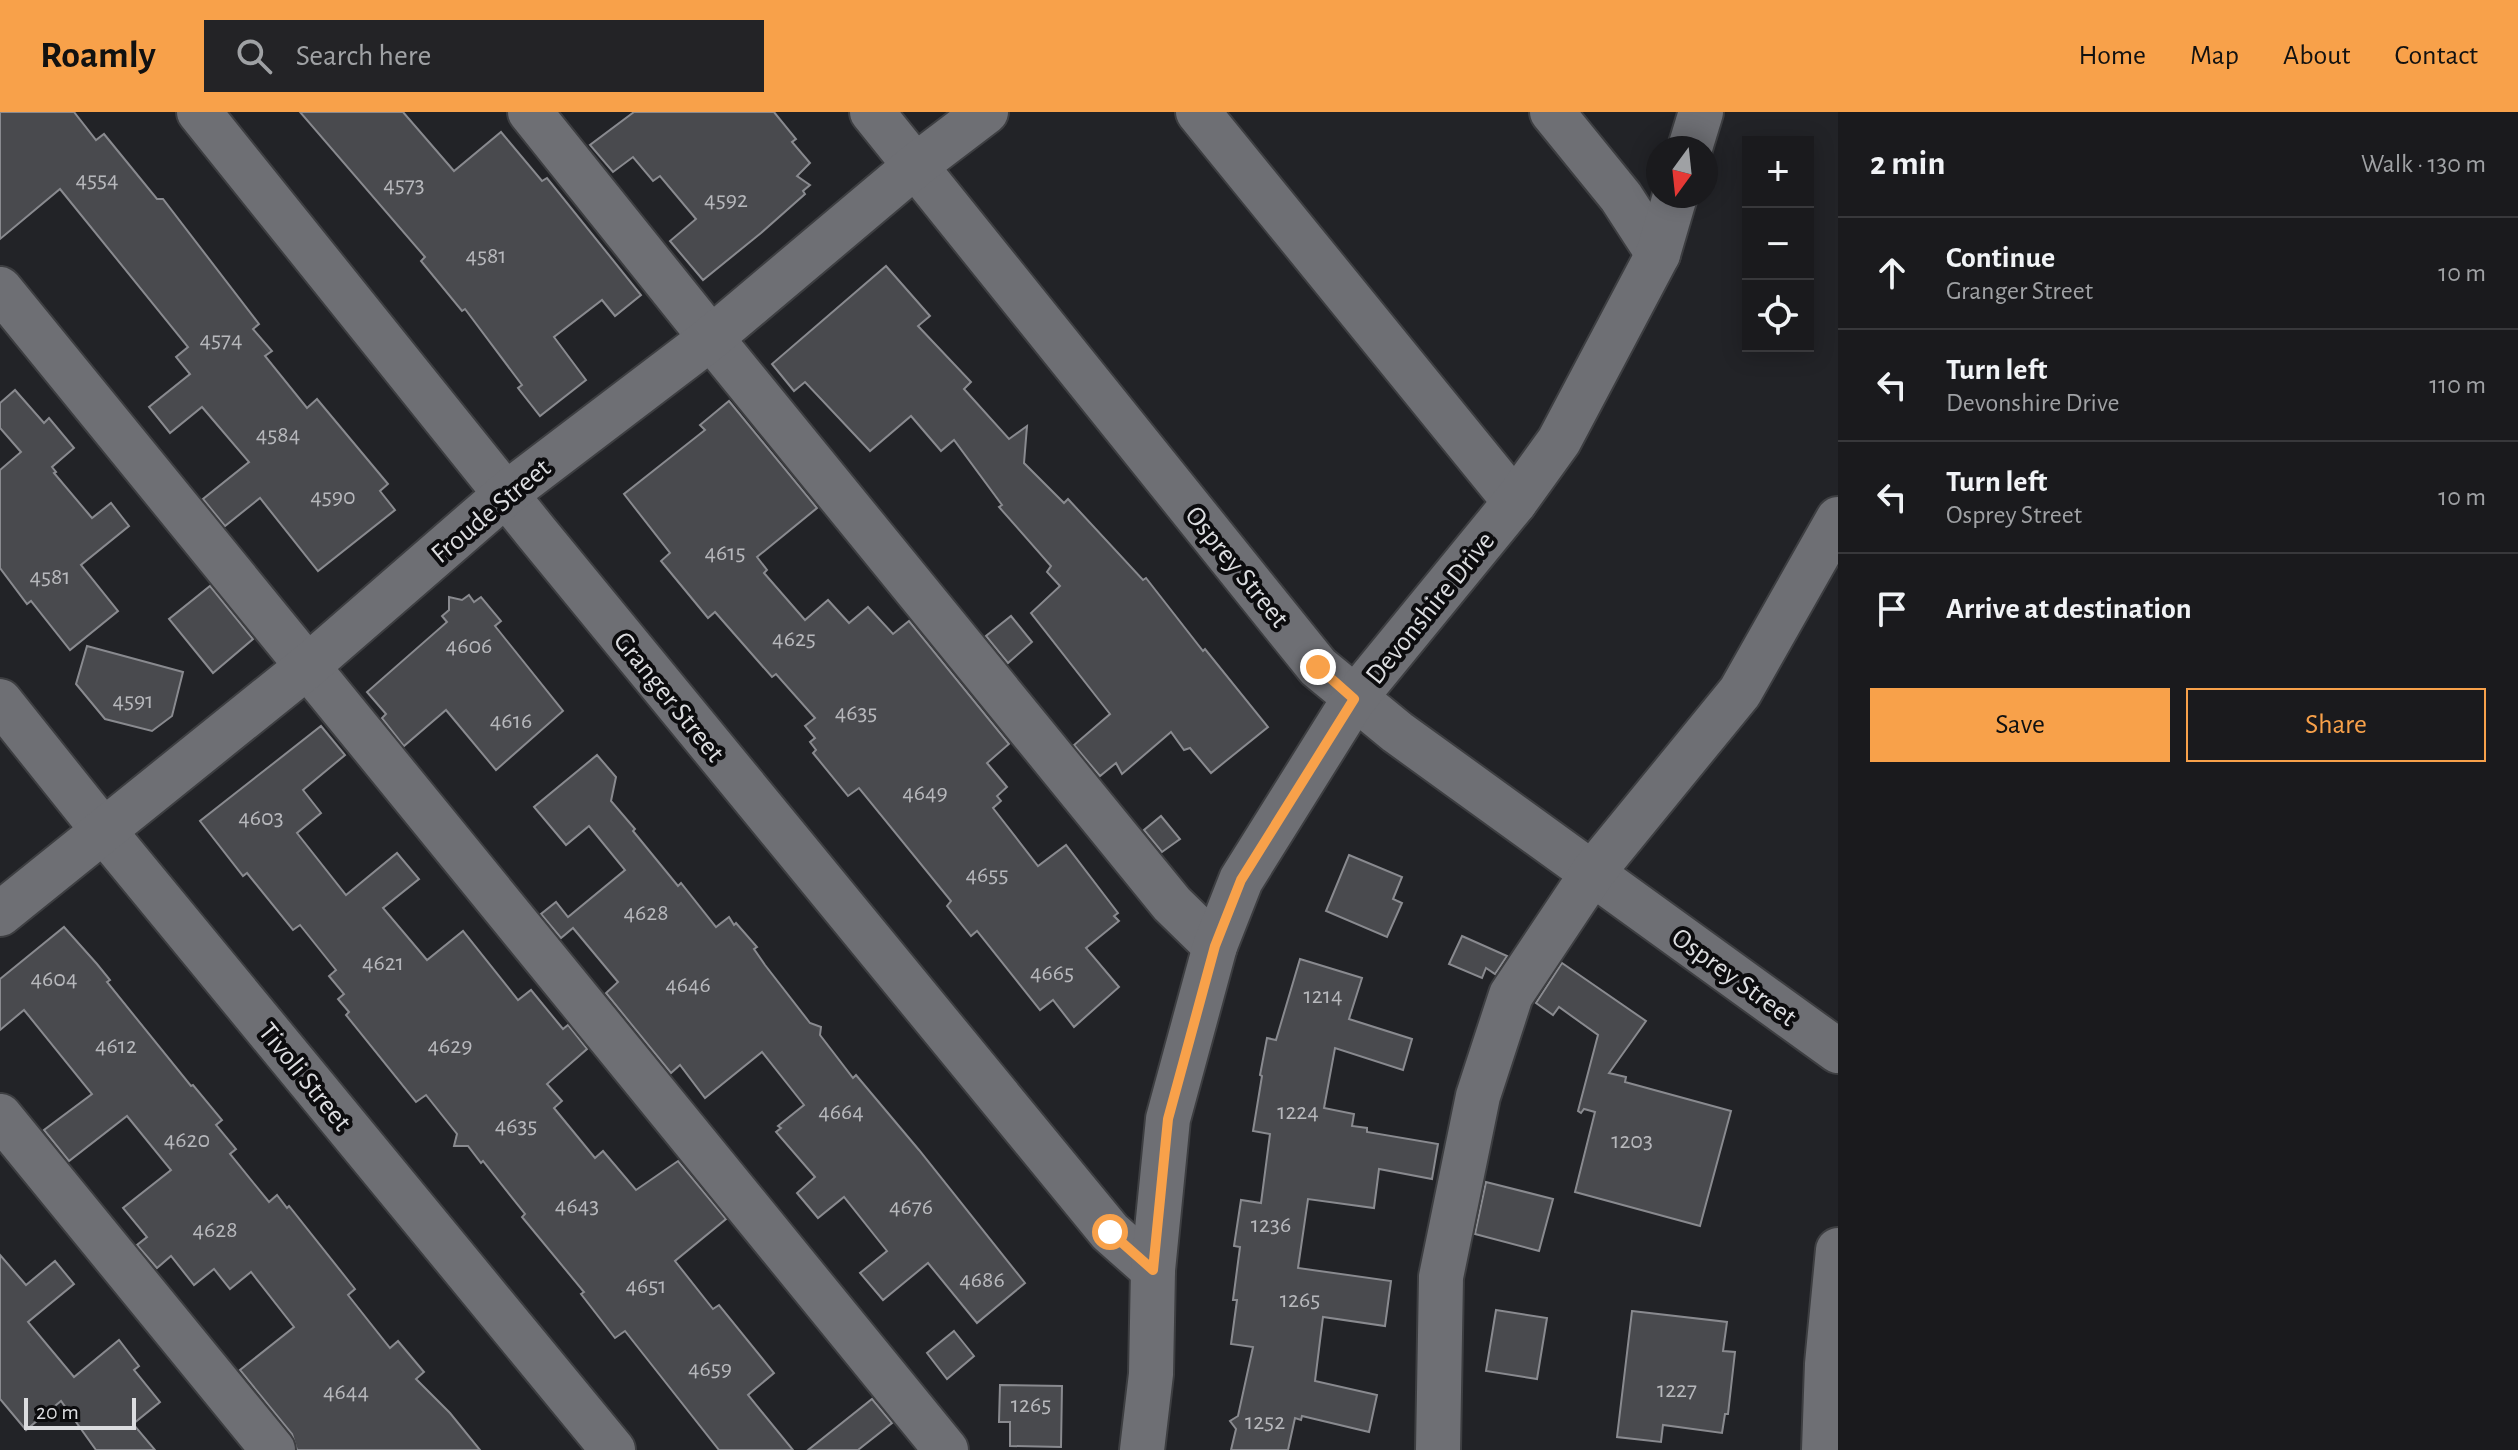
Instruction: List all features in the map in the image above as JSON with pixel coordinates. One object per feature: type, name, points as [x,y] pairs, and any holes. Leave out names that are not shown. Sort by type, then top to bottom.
[{"type":"street","name":"Granger Street","points":[[199,112],[506,494],[1110,1232],[1153,1270]]},
{"type":"street","points":[[530,112],[1172,904],[1215,946]]},
{"type":"street","name":"Osprey Street","points":[[872,112],[1318,667],[1354,699],[1838,1051]]},
{"type":"street","name":"Froude Street","points":[[0,914],[308,666],[506,494],[711,338],[915,166],[986,112]]},
{"type":"street","points":[[1198,112],[1515,502]]},
{"type":"street","points":[[1552,112],[1621,197],[1658,254]]},
{"type":"street","points":[[1694,136],[1701,112]]},
{"type":"street","name":"Devonshire Drive","points":[[1142,1450],[1151,1374],[1153,1270],[1168,1119],[1215,946],[1241,880],[1354,699],[1515,502],[1559,441],[1658,254],[1671,208]]},
{"type":"street","points":[[0,289],[946,1450]]},
{"type":"street","points":[[1438,1450],[1441,1277],[1478,1096],[1511,995],[1593,872],[1740,692],[1838,519]]},
{"type":"street","name":"Tivoli Street","points":[[0,701],[613,1450]]},
{"type":"street","points":[[0,1116],[273,1450]]},
{"type":"street","points":[[1824,1450],[1827,1364],[1838,1250]]},
{"type":"building","points":[[0,112],[74,112],[96,140],[104,134],[157,199],[163,199],[259,324],[253,329],[272,351],[265,356],[307,408],[317,399],[388,484],[380,491],[395,510],[318,571],[260,498],[225,526],[203,499],[249,462],[202,407],[170,433],[149,407],[190,374],[176,357],[188,347],[60,189],[0,239]]},
{"type":"building","points":[[300,112],[403,112],[454,171],[501,132],[542,181],[547,178],[641,295],[615,316],[602,300],[554,337],[586,380],[540,416],[518,388],[522,385],[465,309],[462,311],[421,261],[425,257]]},
{"type":"building","points":[[634,112],[774,112],[796,139],[792,142],[810,163],[797,176],[810,185],[803,191],[805,194],[703,280],[670,241],[696,219],[660,176],[653,181],[633,157],[613,172],[590,145]]},
{"type":"building","points":[[886,266],[930,316],[918,326],[971,382],[964,389],[1009,439],[1027,426],[1024,463],[1064,503],[1068,499],[1143,580],[1146,578],[1268,727],[1211,773],[1190,748],[1184,750],[1171,732],[1122,774],[1116,763],[1100,776],[1074,745],[1110,714],[1031,613],[1060,586],[1047,572],[1051,566],[999,507],[1002,505],[954,440],[941,451],[911,416],[870,451],[805,382],[794,391],[772,364]]},
{"type":"building","points":[[15,390],[44,423],[49,418],[74,448],[52,467],[54,473],[92,518],[111,503],[129,526],[81,565],[118,611],[70,650],[31,601],[27,604],[0,568],[0,470],[21,452],[0,428],[0,403]]},
{"type":"building","points":[[729,401],[817,508],[757,557],[767,570],[764,573],[805,620],[828,600],[849,623],[868,607],[893,634],[909,621],[1009,744],[987,763],[1007,787],[997,796],[1001,801],[993,808],[1038,866],[1066,845],[1118,913],[1114,916],[1119,921],[1086,948],[1119,987],[1074,1027],[1053,1000],[1040,1010],[977,931],[971,936],[947,906],[951,901],[859,788],[848,796],[813,753],[816,750],[810,742],[815,738],[805,726],[815,718],[776,674],[772,677],[715,612],[708,618],[661,561],[670,553],[624,494],[705,430],[700,425]]},
{"type":"building","points":[[210,586],[253,639],[213,673],[169,619]]},
{"type":"building","points":[[469,595],[474,602],[481,597],[501,621],[495,626],[563,711],[496,770],[446,710],[404,746],[382,718],[386,714],[367,692],[447,622],[442,616],[449,610],[449,597],[462,600]]},
{"type":"building","points":[[1011,616],[1032,642],[1008,663],[986,636]]},
{"type":"building","points":[[87,646],[183,672],[172,716],[152,731],[105,719],[76,684]]},
{"type":"building","points":[[321,726],[345,755],[303,790],[321,813],[297,833],[346,895],[397,853],[419,879],[383,908],[427,960],[463,931],[518,1000],[531,990],[563,1029],[568,1025],[587,1049],[547,1084],[562,1101],[554,1108],[595,1158],[603,1151],[636,1190],[678,1161],[726,1219],[675,1261],[713,1309],[719,1305],[774,1373],[748,1395],[793,1450],[719,1450],[625,1331],[615,1338],[581,1294],[584,1292],[522,1217],[525,1214],[483,1161],[481,1163],[468,1146],[454,1146],[457,1134],[426,1095],[416,1102],[346,1015],[349,1012],[338,999],[344,994],[329,976],[336,970],[300,925],[293,930],[247,873],[243,876],[200,821]]},
{"type":"building","points":[[597,755],[616,777],[611,801],[635,829],[633,831],[716,927],[729,917],[757,947],[754,949],[765,965],[810,1023],[821,1027],[820,1035],[853,1078],[856,1075],[919,1150],[1025,1283],[977,1323],[928,1263],[883,1300],[860,1273],[887,1251],[844,1197],[818,1218],[797,1193],[815,1177],[776,1132],[781,1128],[778,1126],[804,1105],[762,1052],[705,1098],[680,1065],[671,1073],[606,993],[618,982],[573,928],[561,938],[541,914],[556,902],[568,917],[625,870],[589,826],[566,845],[534,807]]},
{"type":"building","points":[[1161,816],[1180,839],[1162,852],[1144,830]]},
{"type":"building","points":[[1349,855],[1402,877],[1393,899],[1402,903],[1387,937],[1326,911]]},
{"type":"building","points":[[64,927],[110,980],[107,982],[191,1086],[222,1120],[216,1125],[236,1149],[230,1154],[269,1202],[277,1195],[287,1208],[289,1206],[355,1289],[348,1295],[390,1348],[398,1341],[424,1372],[416,1379],[450,1413],[480,1450],[297,1450],[292,1434],[240,1370],[294,1327],[251,1272],[230,1289],[214,1269],[194,1285],[171,1256],[157,1268],[137,1245],[147,1237],[123,1208],[171,1170],[127,1116],[69,1161],[44,1130],[92,1094],[24,1010],[0,1030],[0,979]]},
{"type":"building","points":[[1462,936],[1507,956],[1495,974],[1486,968],[1482,978],[1449,964]]},
{"type":"building","points":[[1300,959],[1362,978],[1349,1019],[1412,1039],[1403,1070],[1335,1048],[1324,1108],[1354,1114],[1352,1126],[1367,1128],[1367,1132],[1438,1144],[1432,1179],[1379,1169],[1374,1208],[1308,1199],[1298,1268],[1391,1281],[1385,1326],[1323,1317],[1315,1381],[1377,1395],[1369,1432],[1302,1416],[1301,1420],[1295,1418],[1288,1450],[1231,1450],[1236,1429],[1230,1421],[1238,1416],[1253,1347],[1231,1344],[1240,1247],[1234,1246],[1241,1200],[1261,1203],[1270,1134],[1253,1131],[1260,1075],[1267,1038],[1276,1040]]},
{"type":"building","points":[[1562,963],[1646,1021],[1609,1073],[1626,1077],[1625,1082],[1731,1111],[1700,1226],[1575,1192],[1595,1112],[1578,1111],[1598,1035],[1559,1007],[1553,1015],[1536,1003]]},
{"type":"building","points":[[1486,1182],[1553,1199],[1539,1251],[1475,1234]]},
{"type":"building","points":[[0,1255],[26,1285],[55,1261],[74,1284],[28,1322],[74,1377],[119,1340],[139,1366],[134,1370],[160,1402],[133,1424],[155,1450],[96,1450],[61,1401],[26,1430],[0,1399]]},
{"type":"building","points":[[1496,1310],[1547,1318],[1537,1379],[1486,1371]]},
{"type":"building","points":[[1632,1311],[1727,1322],[1723,1351],[1735,1352],[1728,1414],[1725,1414],[1722,1433],[1663,1425],[1661,1442],[1617,1437]]},
{"type":"building","points":[[954,1331],[974,1356],[947,1379],[927,1353]]},
{"type":"building","points":[[1000,1385],[1062,1386],[1061,1447],[1010,1446],[1010,1422],[999,1422]]},
{"type":"building","points":[[872,1399],[892,1423],[858,1450],[808,1450]]},
{"type":"route","points":[[1110,1232],[1153,1270],[1168,1119],[1215,946],[1241,880],[1354,699],[1318,667]]}]
